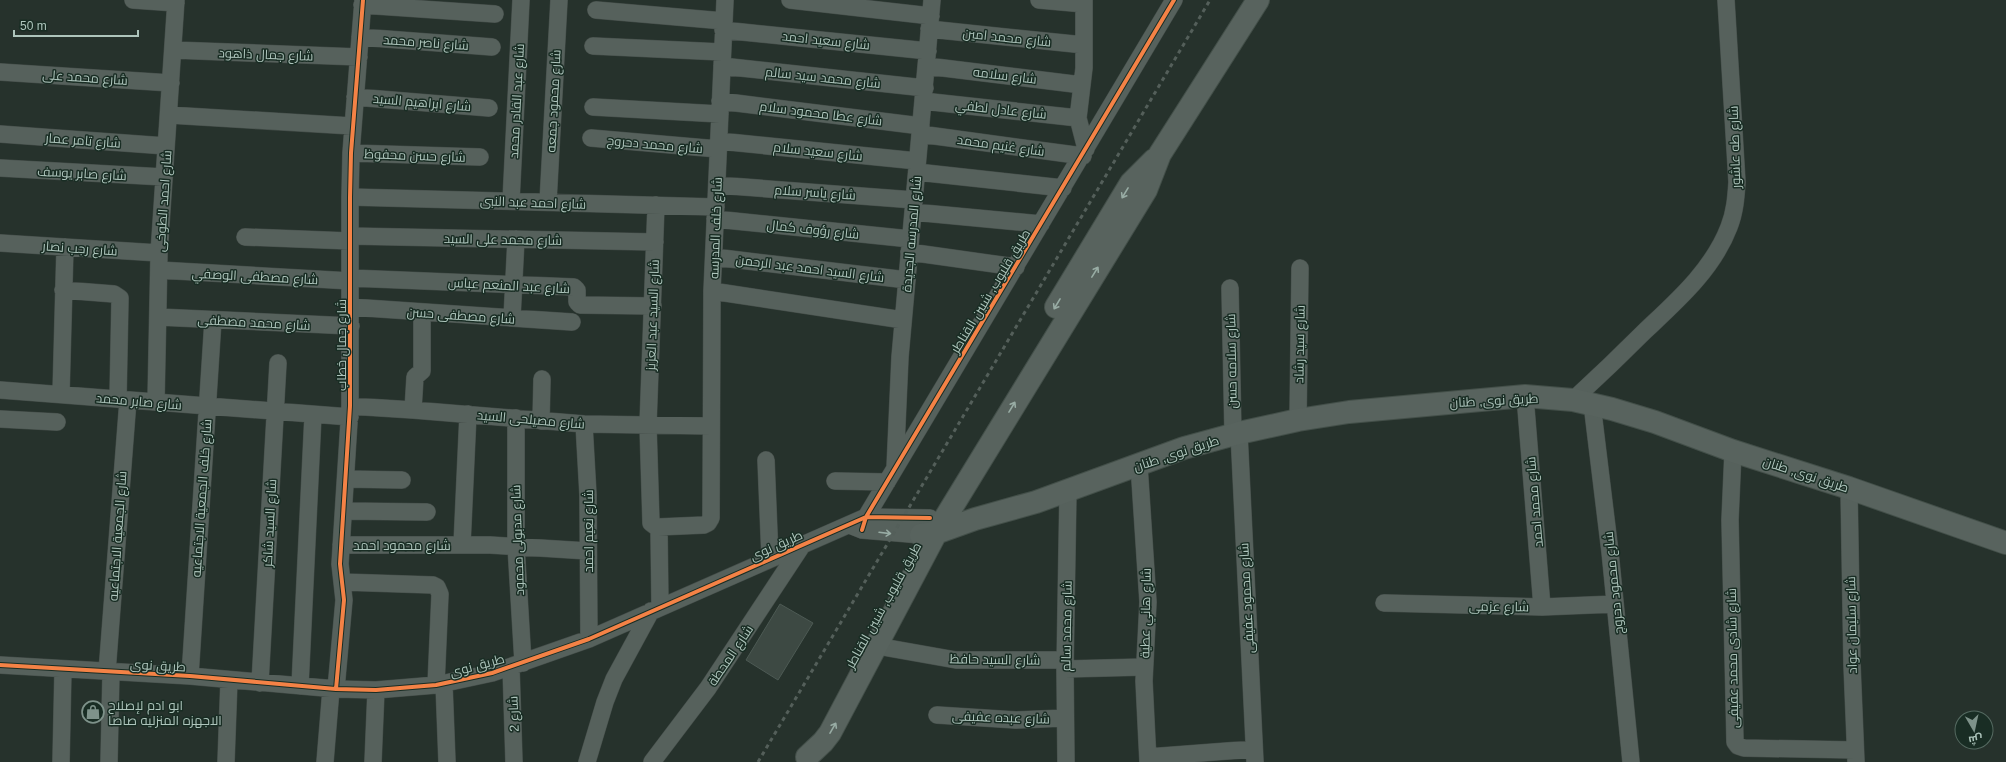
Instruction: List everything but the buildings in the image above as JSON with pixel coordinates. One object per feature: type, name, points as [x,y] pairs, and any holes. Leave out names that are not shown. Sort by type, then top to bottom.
[{"type":"main road","name":"طريق قليوب, شبين القناطر","points":[[805,759],[815,731],[1131,183],[1160,154],[1258,0]]},
{"type":"main road","name":"طريق نوى, طنان","points":[[933,526],[975,519],[1036,502],[1184,448],[1298,420],[1349,412],[1525,396],[1582,402],[1655,422],[1733,451],[1849,488],[2006,543]]},
{"type":"main road","name":"طريق قليوب, شبين القناطر","points":[[805,759],[830,733],[877,646],[933,526]]},
{"type":"street","points":[[133,0],[176,1]]},
{"type":"street","name":"شارع عبد القادر محمد","points":[[511,201],[521,0]]},
{"type":"street","name":"شارع محمود جمعه","points":[[548,202],[559,0]]},
{"type":"street","name":"شارع خلف المدرسه","points":[[658,527],[704,525],[708,524],[711,518],[712,291],[725,0]]},
{"type":"street","name":"شارع محمد امين","points":[[790,0],[931,15],[1084,45]]},
{"type":"street","points":[[1039,0],[1084,2],[1082,85],[1078,118],[1084,153]]},
{"type":"street","name":"طريق قليوب, شبين القناطر","points":[[859,524],[891,475],[1042,224],[1174,0]]},
{"type":"street","name":"شارع طه عاشور","points":[[1582,402],[1684,294],[1709,262],[1729,226],[1736,204],[1737,182],[1726,0]]},
{"type":"street","name":"شارع احمد الطوخى","points":[[156,402],[159,253],[176,1]]},
{"type":"street","points":[[362,2],[495,14]]},
{"type":"street","name":"شارع جمال خطاب","points":[[324,762],[344,600],[340,564],[350,412],[351,153],[362,2]]},
{"type":"street","name":"شارع سعيد احمد","points":[[596,10],[723,26],[927,58]]},
{"type":"street","name":"شارع المدرسه الجديدة","points":[[891,475],[906,280],[931,15]]},
{"type":"street","name":"شارع ناصر محمد","points":[[360,37],[492,46]]},
{"type":"street","name":"شارع محمد سيد سالم","points":[[593,46],[722,59],[924,94]]},
{"type":"street","name":"شارع جمال ذاهود","points":[[173,50],[359,57]]},
{"type":"street","name":"شارع سلامه","points":[[927,58],[1082,85]]},
{"type":"street","name":"شارع محمد على","points":[[0,72],[171,83]]},
{"type":"street","name":"شارع عادل لطفي","points":[[924,94],[1078,118]]},
{"type":"street","name":"شارع ابراهيم السيد","points":[[355,97],[489,108]]},
{"type":"street","name":"شارع عطا محمود سلام","points":[[593,107],[720,108],[920,130]]},
{"type":"street","points":[[169,115],[352,126]]},
{"type":"street","name":"شارع غنيم محمد","points":[[920,130],[1084,153]]},
{"type":"street","name":"شارع تامر عمار","points":[[0,134],[166,146]]},
{"type":"street","name":"شارع محمد دحروج","points":[[591,138],[719,145]]},
{"type":"street","name":"شارع سعيد سلام","points":[[719,145],[917,167],[1063,188]]},
{"type":"street","name":"شارع حسن محفوظ","points":[[351,153],[480,157]]},
{"type":"street","name":"شارع صابر يوسف","points":[[0,168],[164,177]]},
{"type":"street","name":"شارع ياسر سلام","points":[[717,185],[913,206],[1042,224]]},
{"type":"street","name":"شارع احمد عبد النبى","points":[[350,197],[656,205],[716,213]]},
{"type":"street","name":"شارع السيد عبد العزيز","points":[[656,205],[648,425],[651,523],[658,527]]},
{"type":"street","name":"شارع رؤوف كمال","points":[[716,213],[910,245],[1016,266]]},
{"type":"street","name":"شارع محمد على السيد","points":[[244,236],[655,242]]},
{"type":"street","points":[[512,318],[516,239]]},
{"type":"street","name":"شارع رجب نصار","points":[[0,243],[159,253]]},
{"type":"street","points":[[61,394],[65,247]]},
{"type":"street","name":"شارع السيد احمد عبد الرحمن","points":[[714,257],[906,280]]},
{"type":"street","name":"شارع سيد رشاد","points":[[1298,420],[1300,268]]},
{"type":"street","name":"شارع مصطفى الوصفي","points":[[159,270],[351,279]]},
{"type":"street","name":"شارع عبد المنعم عباس","points":[[351,279],[574,287],[577,290],[577,302],[580,305],[653,306]]},
{"type":"street","name":"شارع سلامه حسن","points":[[1230,288],[1236,434]]},
{"type":"street","points":[[63,290],[114,294],[120,298],[123,399]]},
{"type":"street","points":[[712,291],[903,320]]},
{"type":"street","name":"شارع مصطفى حسن","points":[[351,307],[572,322]]},
{"type":"street","points":[[413,410],[415,377],[422,371],[422,312]]},
{"type":"street","name":"شارع محمد مصطفى","points":[[158,317],[351,326]]},
{"type":"street","name":"شارع خلف الجمعية الاجتماعيه","points":[[190,676],[213,320]]},
{"type":"street","name":"شارع السيد شاكر","points":[[260,683],[278,363]]},
{"type":"street","points":[[541,421],[542,379]]},
{"type":"street","name":"شارع صابر محمد","points":[[0,390],[313,415],[350,412]]},
{"type":"street","name":"شارع محمد احمد","points":[[1525,396],[1542,607]]},
{"type":"street","name":"شارع الجمعية الاجتماعيه","points":[[109,762],[109,672],[123,399]]},
{"type":"street","name":"شارع محمود دحروج","points":[[1582,402],[1615,604],[1631,762]]},
{"type":"street","name":"شارع مصيلحى السيد","points":[[350,412],[413,410],[584,424],[711,426]]},
{"type":"street","points":[[462,545],[468,414]]},
{"type":"street","points":[[300,686],[313,415]]},
{"type":"street","name":"شارع مدبولى محمود","points":[[516,418],[517,665]]},
{"type":"street","points":[[0,419],[57,422]]},
{"type":"street","name":"شارع نعيم احمد","points":[[584,424],[588,495],[589,639]]},
{"type":"street","name":"شارع محمود عفيفى","points":[[1236,434],[1255,755]]},
{"type":"street","name":"شارع شادى محمد عفيفى","points":[[1733,451],[1730,520],[1735,742],[1738,746],[1744,748],[1855,756]]},
{"type":"street","points":[[766,460],[770,558]]},
{"type":"street","name":"شارع هاني عطية","points":[[1139,465],[1148,602],[1144,667],[1144,701],[1148,759]]},
{"type":"street","points":[[834,481],[891,475]]},
{"type":"street","points":[[346,479],[402,480]]},
{"type":"street","name":"شارع سليمان عواد","points":[[1849,488],[1851,657],[1855,756]]},
{"type":"street","name":"شارع محمد سالم","points":[[1066,762],[1065,665],[1068,490]]},
{"type":"street","points":[[344,511],[427,512]]},
{"type":"street","name":"طريق نوى","points":[[0,665],[190,676],[333,689],[376,690],[440,685],[470,679],[517,665],[589,639],[770,558],[803,544],[859,524],[933,526]]},
{"type":"street","points":[[587,762],[605,702],[614,679],[656,609],[658,527]]},
{"type":"street","name":"شارع المحطة","points":[[652,762],[708,688],[803,544]]},
{"type":"street","name":"شارع محمود احمد","points":[[341,545],[516,546],[588,551]]},
{"type":"street","points":[[342,582],[433,585],[439,590],[440,685],[447,762]]},
{"type":"street","name":"شارع عزمى","points":[[1384,603],[1542,607],[1615,604]]},
{"type":"street","name":"شارع السيد حافظ","points":[[877,646],[956,660],[1144,667]]},
{"type":"street","name":"شارع 2","points":[[514,762],[517,665]]},
{"type":"street","points":[[61,762],[63,669]]},
{"type":"street","points":[[226,762],[229,680]]},
{"type":"street","points":[[372,762],[376,690]]},
{"type":"street","name":"شارع عبده عفيفى","points":[[937,715],[1016,720],[1065,718]]},
{"type":"street","points":[[1148,759],[1255,755]]},
{"type":"railway","points":[[758,762],[1210,0]]},
{"type":"cycle path","points":[[336,689],[344,600],[340,564],[350,406],[351,153],[363,0]]},
{"type":"cycle path","points":[[862,530],[866,517],[1174,0]]},
{"type":"cycle path","points":[[0,665],[190,676],[336,689],[376,690],[436,685],[492,673],[589,639],[866,517],[930,518]]},
{"type":"place","name":"ابو ادم لإصلاح الاجهزه المنزليه صاصا","points":[[93,712]]}]
